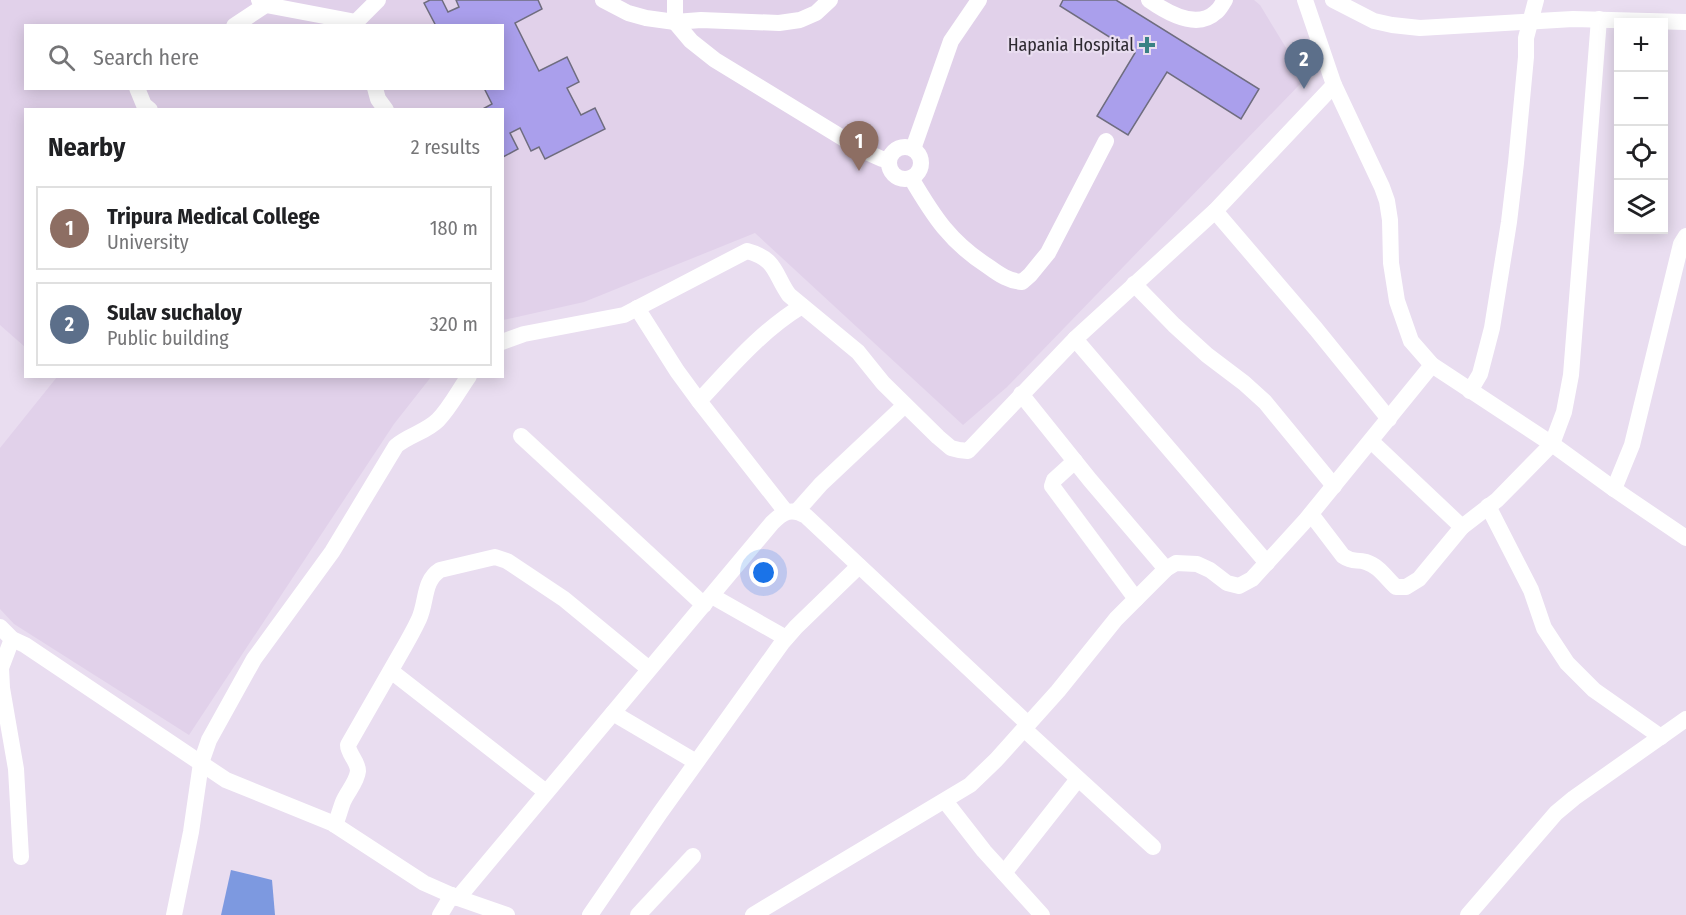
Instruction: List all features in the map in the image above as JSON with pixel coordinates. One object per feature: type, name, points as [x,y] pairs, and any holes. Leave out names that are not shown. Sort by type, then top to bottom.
[{"type":"street","points":[[237,24],[266,2],[357,24],[378,0]]},
{"type":"street","points":[[603,0],[628,13],[675,22],[701,20],[779,23],[800,20],[816,13],[830,0]]},
{"type":"street","points":[[675,0],[675,22],[691,40],[715,60],[864,151],[879,158],[889,159]]},
{"type":"street","points":[[913,149],[951,41],[979,0]]},
{"type":"street","points":[[1149,0],[1165,11],[1192,20],[1207,18],[1216,12],[1225,0]]},
{"type":"street","points":[[1305,0],[1334,85],[1387,201],[1390,220],[1390,263],[1397,301],[1411,341],[1432,365],[1552,444],[1686,538]]},
{"type":"street","points":[[1333,0],[1359,6],[1374,21],[1420,27],[1599,19],[1686,22]]},
{"type":"street","points":[[1470,391],[1480,374],[1492,328],[1515,175],[1526,38],[1536,0]]},
{"type":"street","points":[[1311,514],[1343,556],[1350,561],[1366,562],[1380,569],[1396,587],[1406,587],[1419,579],[1462,527],[1497,500],[1552,444],[1564,412],[1571,375],[1599,19]]},
{"type":"street","points":[[504,341],[524,334],[624,315],[747,251],[760,254],[776,270],[789,295],[858,352],[883,383],[905,405],[951,448],[968,451],[1075,339],[1215,211],[1334,85]]},
{"type":"street","points":[[138,90],[148,108]]},
{"type":"street","points":[[376,90],[378,99],[385,108]]},
{"type":"street","points":[[911,178],[947,234],[967,252],[1010,281],[1022,282],[1048,253],[1106,141]]},
{"type":"street","points":[[905,147],[913,149],[920,157],[921,167],[919,172],[911,178],[896,177],[890,169],[889,159],[892,152],[905,147]]},
{"type":"street","points":[[1215,211],[1309,320],[1389,419]]},
{"type":"street","points":[[1614,489],[1632,445],[1681,267],[1681,244],[1686,236]]},
{"type":"street","points":[[1134,284],[1207,355],[1244,382],[1265,402],[1334,486]]},
{"type":"street","points":[[699,401],[759,337],[801,306]]},
{"type":"street","points":[[637,308],[699,401],[791,512],[806,516],[1026,726],[1078,779],[1153,847]]},
{"type":"street","points":[[1075,339],[1267,563]]},
{"type":"street","points":[[763,913],[959,793],[980,777],[1058,691],[1112,624],[1166,569],[1176,563],[1197,564],[1210,570],[1227,583],[1239,586],[1252,579],[1311,514],[1432,365]]},
{"type":"street","points":[[174,915],[191,832],[201,763],[209,740],[254,659],[332,552],[396,446],[403,440],[427,429],[439,419],[468,378]]},
{"type":"street","points":[[1021,394],[1166,569]]},
{"type":"street","points":[[440,915],[772,523],[791,512],[905,405]]},
{"type":"street","points":[[521,436],[708,600],[786,638]]},
{"type":"street","points":[[1371,441],[1462,527]]},
{"type":"street","points":[[1075,461],[1054,480],[1052,486],[1136,599]]},
{"type":"street","points":[[1488,506],[1531,590],[1544,628],[1567,663],[1594,690],[1661,737]]},
{"type":"street","points":[[335,825],[358,771],[348,751],[348,745],[418,621],[424,607],[428,582],[433,575],[450,567],[495,557],[507,561],[564,599],[650,669]]},
{"type":"street","points":[[590,915],[696,762],[786,638],[859,566]]},
{"type":"street","points":[[21,857],[16,769],[2,688],[1,668],[6,633],[226,780],[335,825],[424,883],[455,897],[507,915]]},
{"type":"street","points":[[391,671],[546,792]]},
{"type":"street","points":[[613,712],[696,762]]},
{"type":"street","points":[[1468,915],[1556,813],[1583,791],[1686,719]]},
{"type":"street","points":[[1004,873],[1078,779]]},
{"type":"street","points":[[945,801],[984,851],[1042,915]]},
{"type":"street","points":[[638,915],[693,856]]},
{"type":"shaded area","points":[[0,0],[1254,0],[1260,5],[1305,79],[1007,387],[963,425],[755,233],[584,302],[504,320],[504,108],[24,108],[24,346],[0,325]]},
{"type":"shaded area","points":[[56,378],[430,378],[394,424],[189,735],[14,624],[0,609],[0,448]]},
{"type":"water","points":[[231,870],[272,880],[275,915],[221,915]]},
{"type":"building","points":[[430,0],[442,0],[448,12],[459,7],[456,0],[538,0],[542,9],[515,23],[539,71],[567,57],[579,82],[567,88],[581,115],[595,108],[605,129],[545,159],[539,147],[531,151],[520,128],[510,133],[518,149],[504,156],[504,108],[485,108],[492,104],[485,90],[504,90],[504,24],[435,24],[424,3]]},
{"type":"building","name":"Hapania Hospital","points":[[1063,0],[1116,0],[1259,89],[1241,119],[1167,72],[1128,135],[1097,116],[1135,53],[1060,6]]},
{"type":"place","name":"Hapania Hospital","points":[[1147,45]]},
{"type":"place","name":"Sulav suchaloy","points":[[1304,89]]},
{"type":"place","name":"Tripura Medical College","points":[[859,171]]}]
